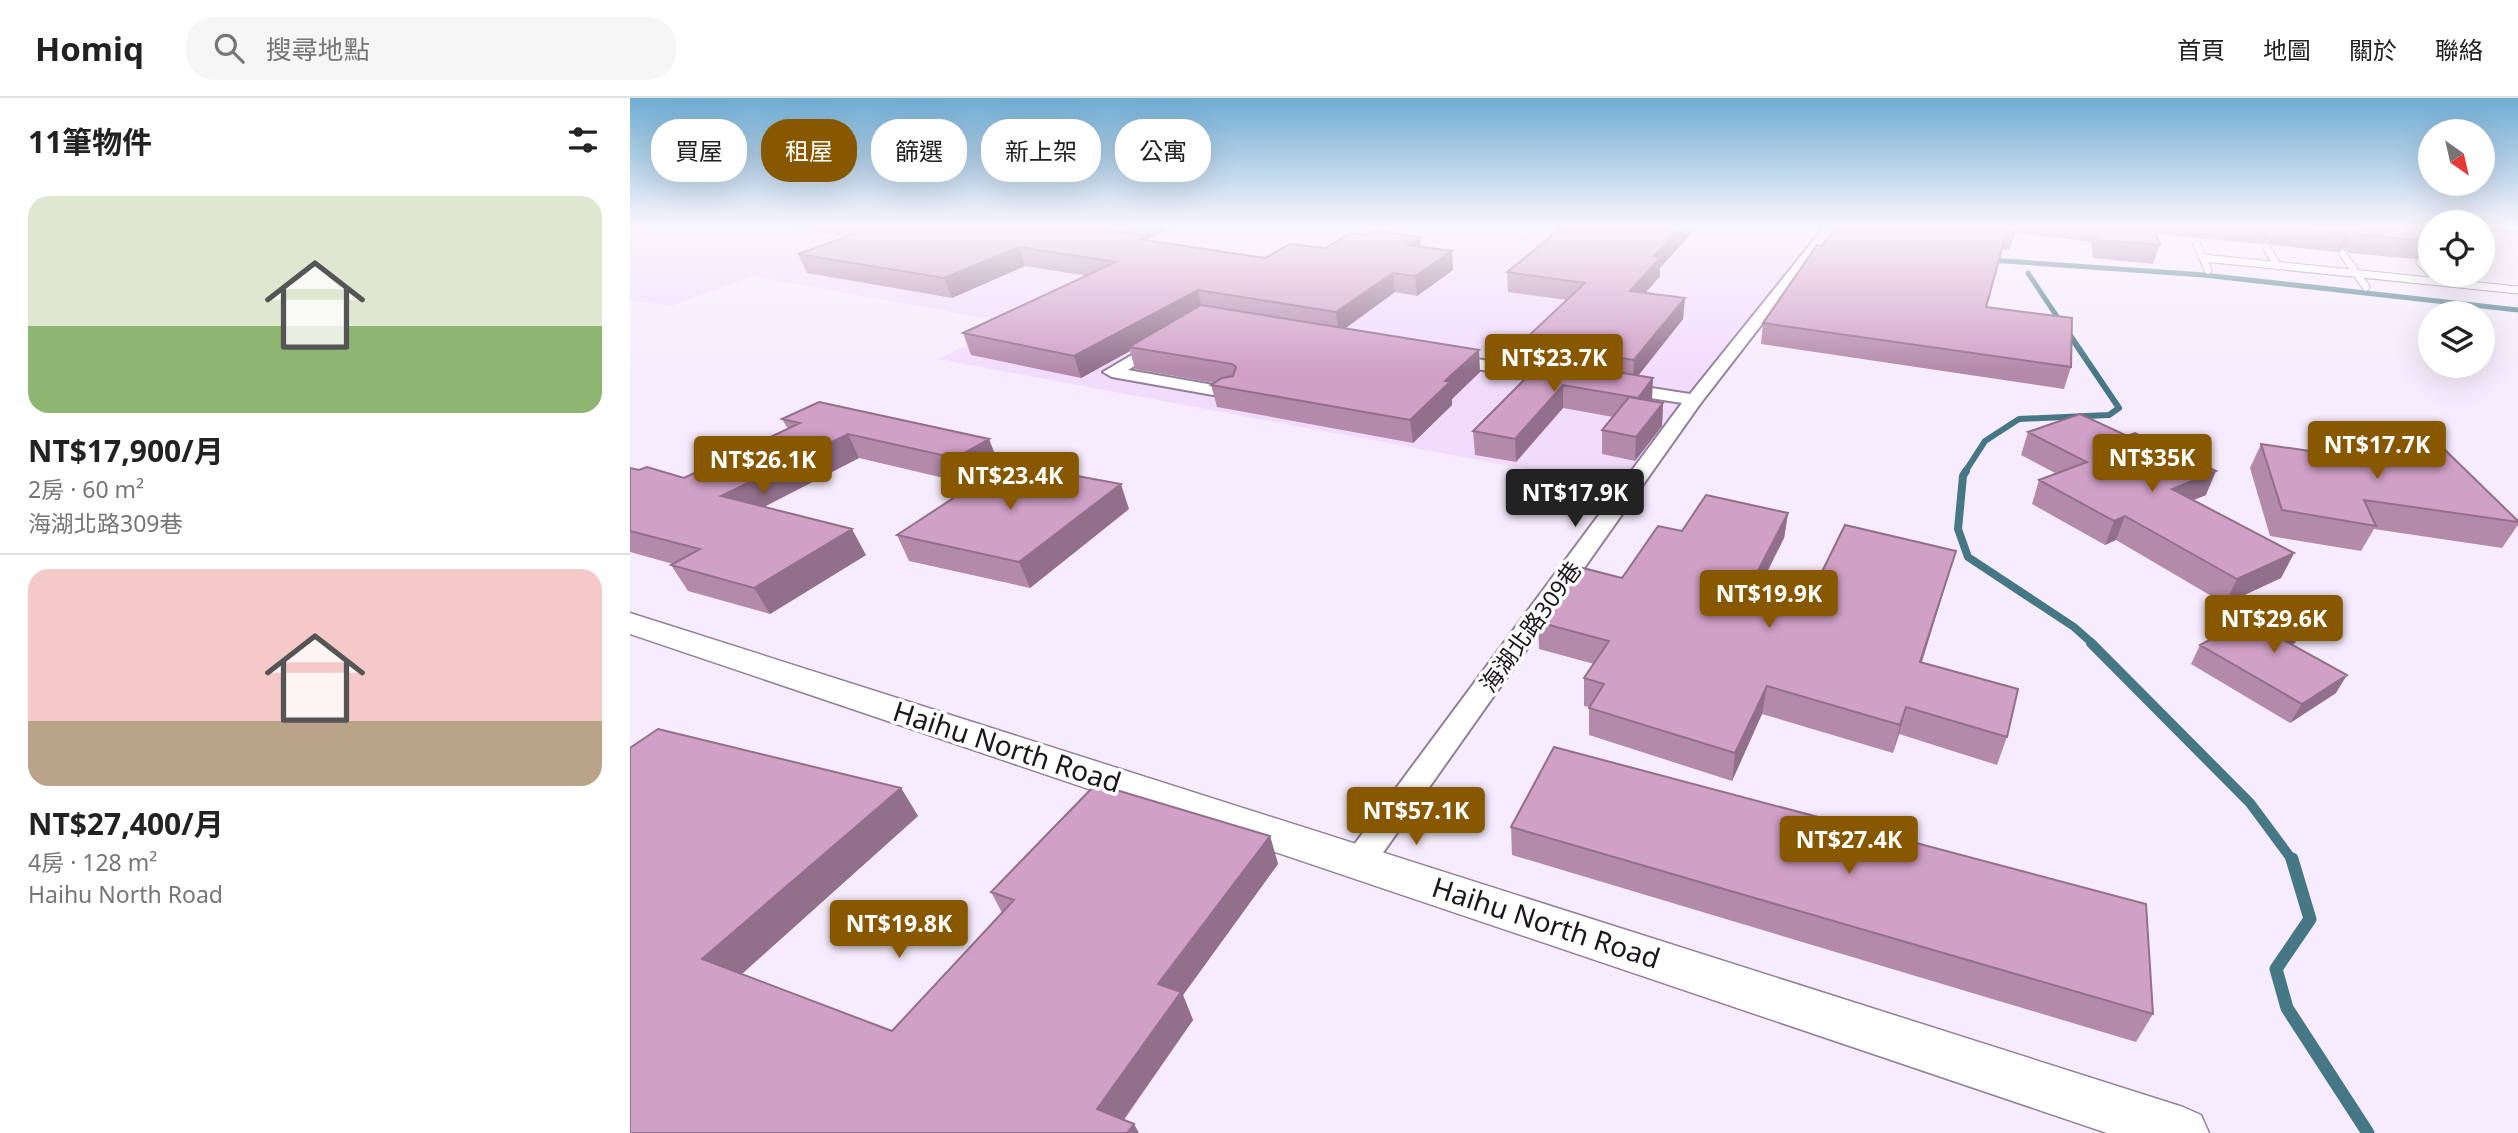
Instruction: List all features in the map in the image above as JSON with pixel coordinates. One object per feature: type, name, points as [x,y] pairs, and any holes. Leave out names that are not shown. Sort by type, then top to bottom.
[{"type":"street","name":"海湖北路309巷","points":[[1359,862],[1694,400],[1794,274]]},
{"type":"street","points":[[1180,332],[1112,372],[1230,393]]},
{"type":"street","points":[[1434,357],[1694,400]]},
{"type":"street","name":"Haihu North Road","points":[[630,623],[2183,1133]]},
{"type":"lane","points":[[2356,274],[2366,287]]},
{"type":"lane","points":[[2359,274],[2418,280]]},
{"type":"lane","points":[[2444,287],[2451,295]]},
{"type":"lane","points":[[2488,287],[2518,290]]},
{"type":"shaded area","points":[[630,274],[1784,274],[1618,486],[938,359],[1012,323],[753,276],[671,306],[630,300]]},
{"type":"building","points":[[921,274],[953,274],[944,278]]},
{"type":"building","points":[[1089,274],[1391,274],[1336,312],[1198,290],[1074,356],[963,333]]},
{"type":"building","points":[[1523,274],[1645,274],[1630,291],[1685,298],[1634,360],[1522,342],[1585,283]]},
{"type":"building","points":[[1797,274],[1995,274],[1986,307],[2072,318],[2071,367],[1763,323]]},
{"type":"building","points":[[1201,305],[1479,350],[1445,381],[1450,382],[1410,420],[1211,385],[1222,378],[1233,376],[1236,367],[1232,364],[1129,347]]},
{"type":"building","points":[[1544,360],[1653,378],[1638,398],[1563,385],[1515,439],[1473,431]]},
{"type":"building","points":[[1629,397],[1663,403],[1636,437],[1602,430]]},
{"type":"building","points":[[819,402],[989,439],[955,458],[848,434],[721,496],[852,529],[754,588],[671,565],[700,549],[630,531],[630,468],[639,470],[647,467],[684,478],[800,423],[782,419]]},
{"type":"building","points":[[2080,414],[2127,436],[2135,433],[2216,471],[2172,489],[2294,553],[2237,579],[2125,516],[2114,521],[2039,480],[2087,462],[2028,432]]},
{"type":"building","points":[[2345,435],[2442,447],[2518,522],[2364,500],[2376,526],[2282,510],[2261,444],[2358,458]]},
{"type":"building","points":[[1007,463],[1121,484],[1019,562],[897,535]]},
{"type":"building","points":[[1706,495],[1788,513],[1752,582],[1810,596],[1845,525],[1956,551],[1920,662],[2018,689],[2007,737],[1906,707],[1900,725],[1767,686],[1735,753],[1589,708],[1604,684],[1584,678],[1609,641],[1538,622],[1579,567],[1622,578],[1658,526],[1682,531]]},
{"type":"building","points":[[2268,604],[2305,624],[2280,638],[2347,675],[2302,704],[2200,645],[2241,623],[2237,620]]},
{"type":"building","points":[[658,729],[901,788],[702,959],[892,1031],[1014,900],[991,892],[1096,784],[1270,836],[1158,984],[1181,992],[1097,1109],[1134,1124],[1127,1133],[630,1133],[630,748]]},
{"type":"building","points":[[1554,747],[2146,904],[2153,1014],[1511,827]]},
{"type":"waterway","points":[[2029,274],[2070,336]]},
{"type":"waterway","points":[[2194,274],[2518,310]]},
{"type":"waterway","points":[[1965,472],[1985,441],[2019,419],[2109,415],[2119,408],[2069,334]]},
{"type":"waterway","points":[[1966,471],[1963,476],[1958,529],[1968,557],[2074,627],[2093,644]]},
{"type":"waterway","points":[[2091,643],[2250,803],[2292,860]]},
{"type":"waterway","points":[[2292,860],[2310,919],[2276,969],[2287,1008],[2368,1133]]}]
